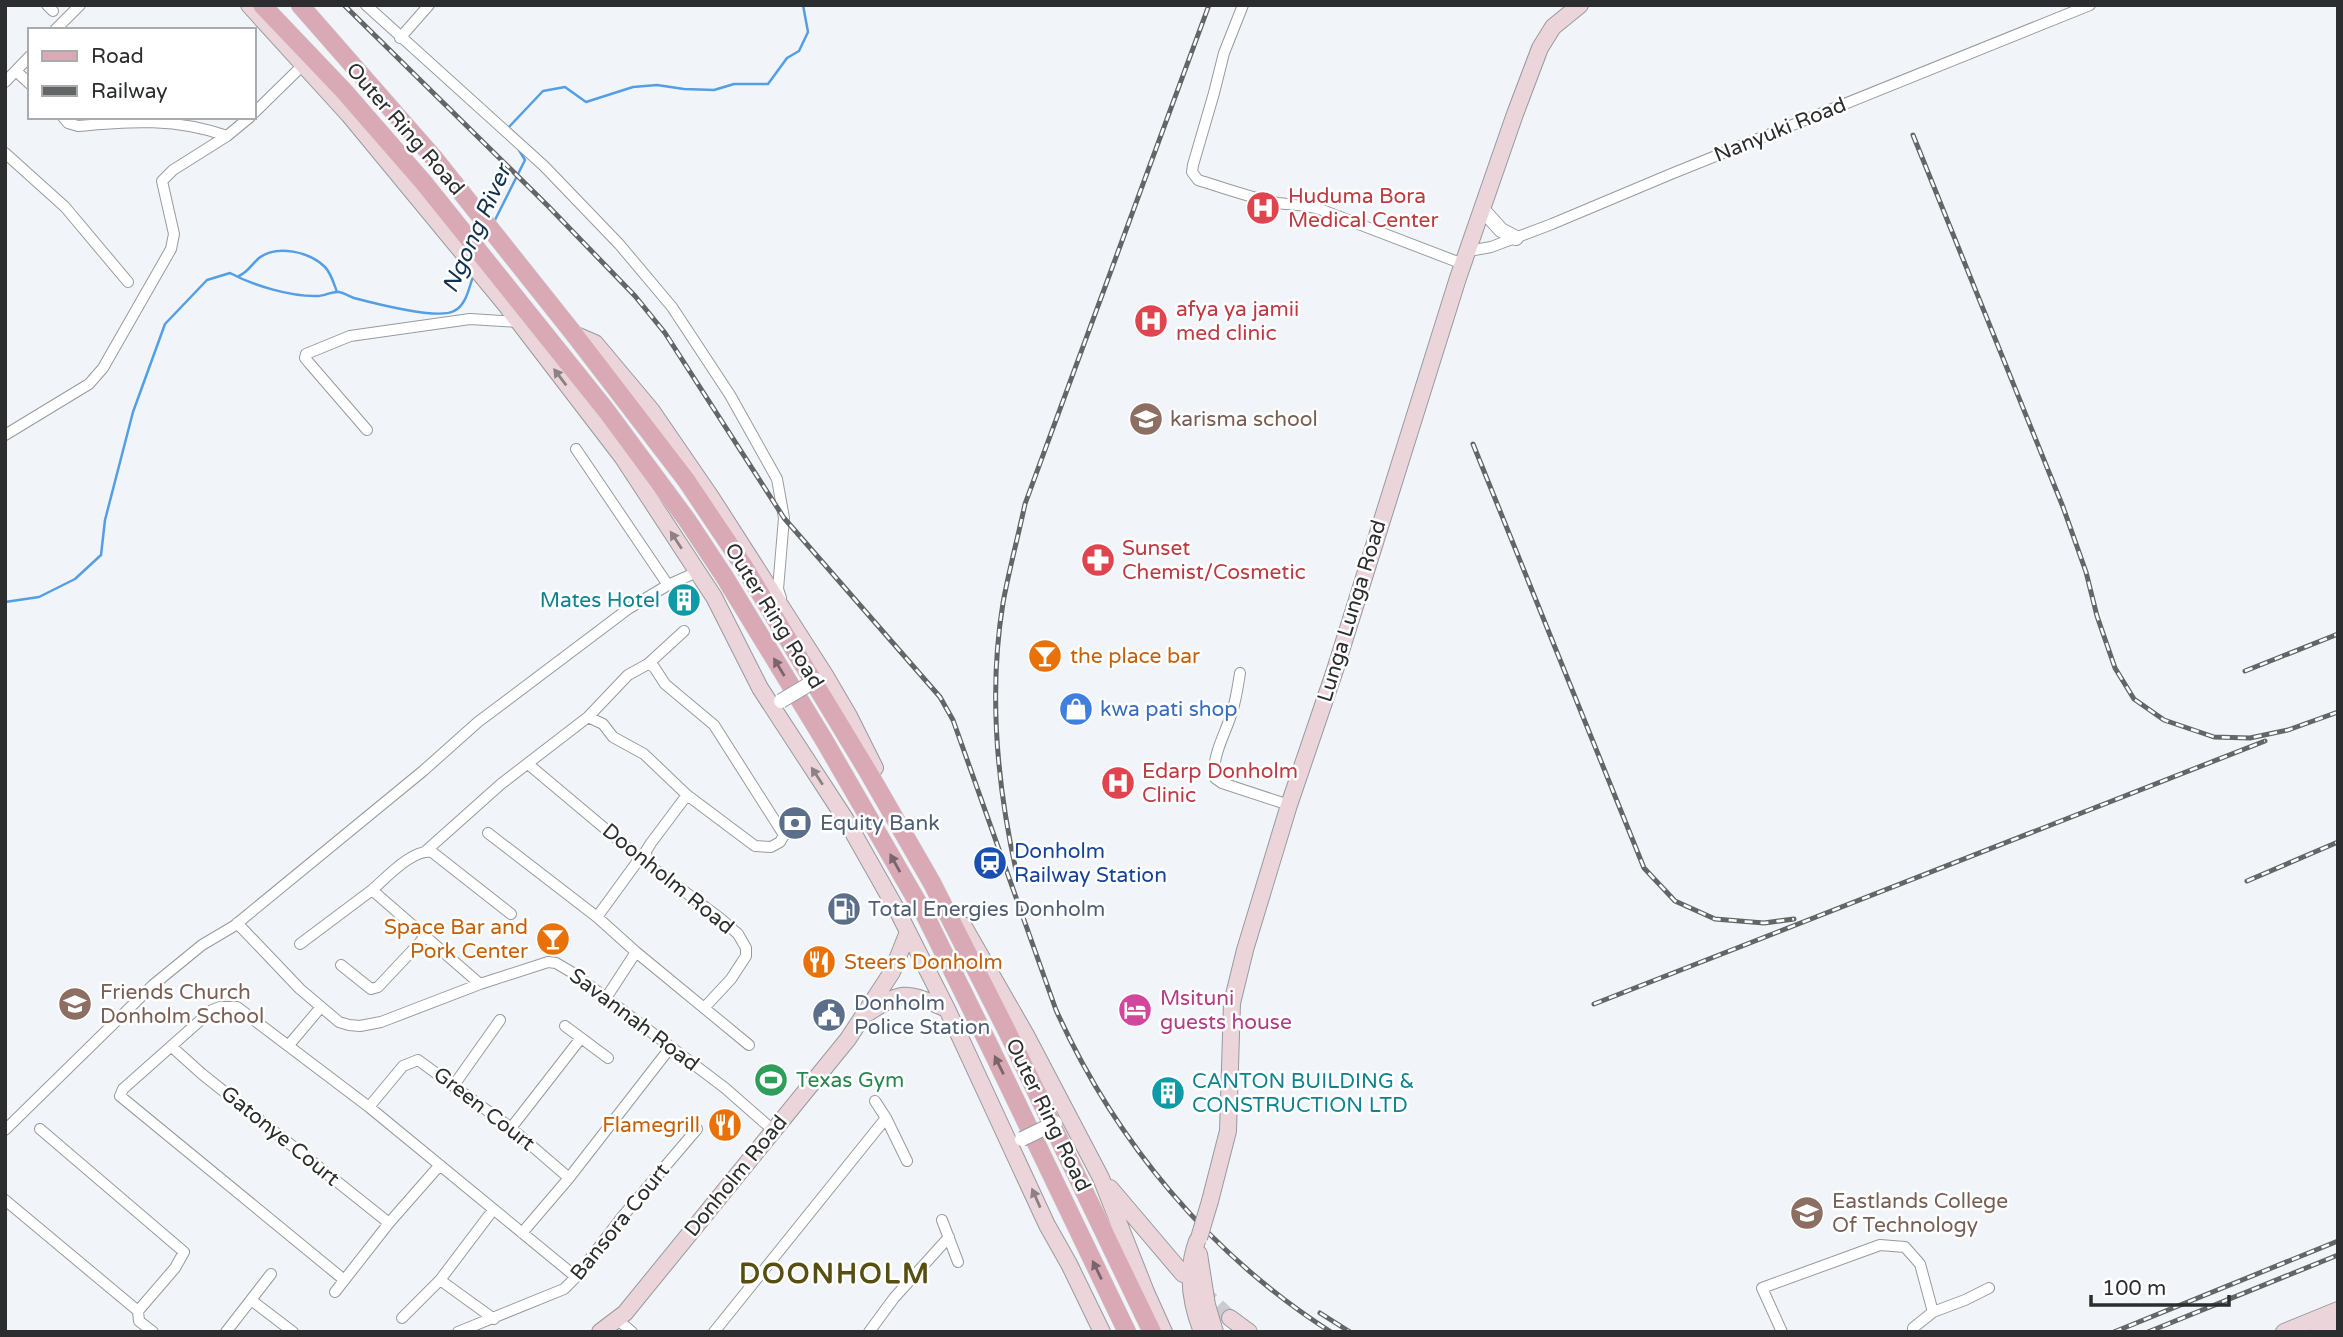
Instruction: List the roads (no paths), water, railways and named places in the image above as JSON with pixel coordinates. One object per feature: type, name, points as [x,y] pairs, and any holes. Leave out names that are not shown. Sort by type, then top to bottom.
[{"type":"main road","points":[[249,5],[462,240]]},
{"type":"main road","name":"Outer Ring Road","points":[[262,5],[399,153],[509,300],[605,409],[687,520],[889,850],[947,959],[1127,1332]]},
{"type":"main road","name":"Outer Ring Road","points":[[300,5],[418,139],[644,423],[706,509],[769,606],[867,770],[964,944],[1152,1332]]},
{"type":"main road","name":"Lunga Lunga Road","points":[[1200,1325],[1191,1296],[1192,1255],[1210,1201],[1228,1131],[1232,1003],[1245,950],[1289,805],[1335,670],[1466,258],[1540,48],[1553,27],[1580,5]]},
{"type":"main road","points":[[399,153],[400,174]]},
{"type":"main road","points":[[509,300],[519,322],[623,458],[714,597],[846,820],[908,932],[975,1074],[1017,1141],[1047,1225],[1102,1332]]},
{"type":"main road","name":"Outer Ring Road","points":[[574,334],[595,343],[653,411],[785,611],[821,677],[849,716],[879,777],[1026,1035],[1061,1120],[1101,1178],[1164,1332]]},
{"type":"main road","points":[[866,1014],[892,972],[908,932]]},
{"type":"main road","points":[[866,1014],[889,999],[906,994],[920,997],[947,1010]]},
{"type":"main road","name":"Donholm Road","points":[[600,1332],[618,1320],[774,1131],[866,1014]]},
{"type":"main road","points":[[1101,1178],[1184,1274]]},
{"type":"main road","name":"Lunga Lunga Road","points":[[1198,1239],[1203,1284],[1215,1332]]},
{"type":"main road","points":[[2284,1332],[2338,1310]]},
{"type":"main road","points":[[1230,1318],[1249,1332]]},
{"type":"main road","points":[[2319,1332],[2338,1324]]},
{"type":"street","points":[[62,27],[80,5]]},
{"type":"street","points":[[366,5],[565,187],[673,307],[730,395],[777,478],[784,518],[778,589],[785,611]]},
{"type":"street","points":[[400,38],[429,5]]},
{"type":"street","points":[[1243,5],[1224,53],[1193,165],[1194,175],[1198,180],[1281,203],[1322,210],[1466,258]]},
{"type":"street","name":"Nanyuki Road","points":[[1466,258],[2090,5]]},
{"type":"street","points":[[5,82],[28,58]]},
{"type":"street","points":[[256,111],[304,64]]},
{"type":"street","points":[[16,71],[28,82]]},
{"type":"street","points":[[65,119],[78,126],[157,121],[205,129],[227,136]]},
{"type":"street","points":[[5,435],[89,384],[103,368],[170,248],[174,234],[162,181],[173,170],[227,136],[248,119]]},
{"type":"street","points":[[5,153],[65,207],[128,282]]},
{"type":"street","points":[[1483,210],[1501,230],[1516,238]]},
{"type":"street","points":[[367,430],[305,358],[306,354],[350,335],[470,319],[519,322]]},
{"type":"street","points":[[576,449],[668,585]]},
{"type":"street","points":[[5,1130],[153,985],[202,945],[237,923],[423,771],[478,722],[628,609],[668,585],[697,572]]},
{"type":"street","points":[[300,944],[417,852],[428,850],[501,784],[588,717],[628,675],[648,664],[684,631]]},
{"type":"street","points":[[588,717],[603,724],[613,737],[644,754],[687,795],[755,846],[771,847],[780,842],[784,835],[714,725],[665,684],[654,667],[648,664]]},
{"type":"street","points":[[1240,673],[1233,712],[1213,770],[1215,778],[1222,783],[1289,805]]},
{"type":"street","points":[[776,704],[821,677]]},
{"type":"street","name":"Doonholm Road","points":[[528,764],[643,860],[738,934],[746,948],[746,956],[704,1008]]},
{"type":"street","points":[[597,917],[643,860],[651,843],[687,795]]},
{"type":"street","points":[[488,833],[597,917],[749,1045]]},
{"type":"street","points":[[428,850],[511,914]]},
{"type":"street","points":[[372,890],[480,984]]},
{"type":"street","points":[[237,923],[280,971],[321,1007],[288,1046]]},
{"type":"street","points":[[341,965],[371,989],[378,987],[425,937]]},
{"type":"street","points":[[606,998],[636,952]]},
{"type":"street","name":"Savannah Road","points":[[321,1007],[339,1022],[360,1026],[381,1022],[480,984],[548,962],[555,963],[725,1088],[774,1131]]},
{"type":"street","points":[[343,1279],[120,1097],[122,1089],[212,1010],[237,1007],[369,1107],[576,1277]]},
{"type":"street","points":[[454,1084],[500,1020]]},
{"type":"street","points":[[565,1026],[608,1058]]},
{"type":"street","points":[[511,1128],[581,1038]]},
{"type":"street","name":"Gatonye Court","points":[[172,1047],[389,1223]]},
{"type":"street","points":[[522,1233],[569,1178],[670,1048]]},
{"type":"street","name":"Green Court","points":[[369,1107],[404,1066],[418,1060],[511,1128],[569,1178]]},
{"type":"street","points":[[875,1101],[907,1161]]},
{"type":"street","points":[[714,1332],[886,1118]]},
{"type":"street","points":[[1017,1141],[1061,1120]]},
{"type":"street","points":[[40,1129],[184,1252],[176,1268],[138,1311]]},
{"type":"street","name":"Bansora Court","points":[[458,1332],[564,1289],[697,1129]]},
{"type":"street","points":[[335,1292],[389,1223],[439,1166]]},
{"type":"street","points":[[5,1200],[138,1311],[139,1321],[153,1332]]},
{"type":"street","points":[[402,1318],[440,1280],[493,1210]]},
{"type":"street","points":[[942,1220],[958,1262]]},
{"type":"street","points":[[869,1332],[894,1298],[949,1237]]},
{"type":"street","points":[[1782,1332],[1762,1289],[1880,1245],[1905,1247],[1920,1264],[1933,1312]]},
{"type":"street","points":[[226,1332],[271,1274]]},
{"type":"street","points":[[440,1280],[494,1319]]},
{"type":"street","points":[[1913,1332],[1913,1328],[1933,1312],[1989,1288]]},
{"type":"street","points":[[251,1300],[293,1332]]},
{"type":"street","points":[[618,1320],[632,1332]]},
{"type":"waterway","name":"Ngong River","points":[[507,129],[543,91],[565,87],[586,102],[633,87],[657,85],[714,90],[734,84],[768,84],[787,58],[799,51],[808,32],[803,5]]},
{"type":"waterway","name":"Ngong River","points":[[494,222],[525,160],[519,150]]},
{"type":"waterway","points":[[239,276],[266,254],[275,251],[293,252],[311,257],[325,267],[337,292]]},
{"type":"waterway","name":"Ngong River","points":[[5,602],[39,597],[75,579],[101,555],[105,520],[133,412],[165,324],[207,280],[230,273],[260,286],[284,292],[307,296],[339,292],[405,310],[446,313],[454,311],[462,304],[474,274]]},
{"type":"tunnel","points":[[1200,1290],[1230,1318]]},
{"type":"railway","points":[[344,5],[548,206],[635,296],[665,333],[784,518],[940,697],[953,720],[1056,1010],[1107,1105],[1137,1149],[1206,1231],[1245,1268],[1331,1332]]},
{"type":"railway","points":[[1017,875],[1004,808],[997,740],[998,637],[1008,578],[1025,504],[1209,5]]},
{"type":"railway","points":[[1913,135],[2063,507],[2115,668],[2134,699],[2164,720],[2214,737],[2250,738],[2288,730],[2338,712]]},
{"type":"railway","points":[[1473,444],[1644,868],[1675,901],[1715,919],[1764,923],[1794,919]]},
{"type":"railway","points":[[2245,671],[2338,634]]},
{"type":"railway","points":[[1594,1004],[2265,741]]},
{"type":"railway","points":[[2247,881],[2338,842]]},
{"type":"railway","points":[[2114,1332],[2338,1241]]},
{"type":"railway","points":[[2148,1332],[2338,1255]]},
{"type":"railway","points":[[1320,1313],[1350,1332]]},
{"type":"place","name":"Huduma Bora Medical Center","points":[[1263,208]]},
{"type":"place","name":"afya ya jamii med clinic","points":[[1151,321]]},
{"type":"place","name":"karisma school","points":[[1146,419]]},
{"type":"place","name":"Sunset Chemist/Cosmetic","points":[[1098,560]]},
{"type":"place","name":"Mates Hotel","points":[[684,600]]},
{"type":"place","name":"the place bar","points":[[1045,656]]},
{"type":"place","name":"kwa pati shop","points":[[1076,709]]},
{"type":"place","name":"Edarp Donholm Clinic","points":[[1118,783]]},
{"type":"place","name":"Equity Bank","points":[[795,823]]},
{"type":"place","name":"Donholm Railway Station","points":[[990,863]]},
{"type":"place","name":"Total Energies Donholm","points":[[844,909]]},
{"type":"place","name":"Space Bar and Pork Center","points":[[553,939]]},
{"type":"place","name":"Steers Donholm","points":[[819,962]]},
{"type":"place","name":"Friends Church Donholm School","points":[[75,1004]]},
{"type":"place","name":"Msituni guests house","points":[[1135,1010]]},
{"type":"place","name":"Donholm Police Station","points":[[829,1015]]},
{"type":"place","name":"Texas Gym","points":[[771,1080]]},
{"type":"place","name":"CANTON BUILDING & CONSTRUCTION LTD","points":[[1168,1093]]},
{"type":"place","name":"Flamegrill","points":[[725,1125]]},
{"type":"place","name":"Eastlands College Of Technology","points":[[1807,1213]]},
{"type":"district","name":"DOONHOLM","points":[[835,1274]]}]
